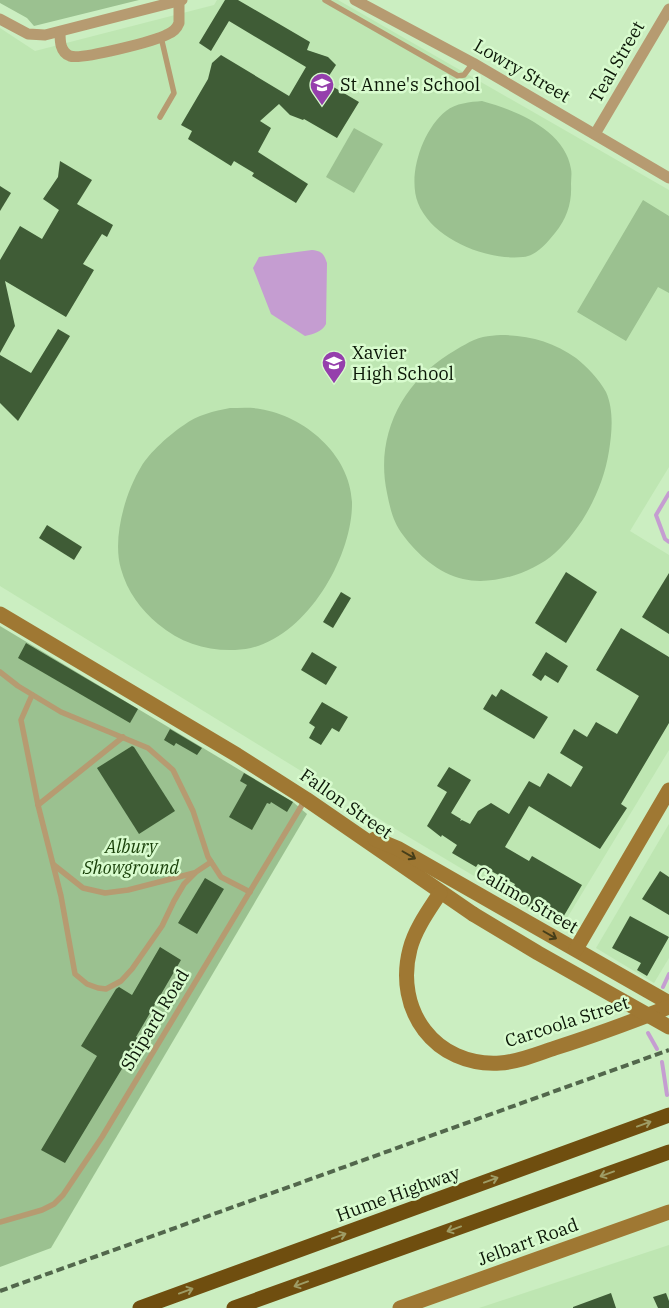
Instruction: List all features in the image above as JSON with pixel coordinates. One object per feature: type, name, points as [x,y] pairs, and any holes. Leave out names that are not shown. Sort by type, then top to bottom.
[{"type":"highway","name":"Hume Highway","points":[[140,1308],[669,1115]]},
{"type":"highway","points":[[234,1308],[669,1152]]},
{"type":"street","points":[[0,19],[28,34],[45,35],[181,0],[177,26],[168,35],[99,54],[75,57],[69,55],[64,51],[60,41],[60,32]]},
{"type":"street","name":"Lowry Street","points":[[355,0],[473,63],[669,178]]},
{"type":"street","name":"Teal Street","points":[[595,134],[669,8]]},
{"type":"street","name":"Fallon Street","points":[[0,614],[237,754],[473,914],[669,1027]]},
{"type":"street","name":"Calimo Street","points":[[348,828],[399,849],[576,949],[669,790]]},
{"type":"street","name":"Carcoola Street","points":[[440,892],[414,936],[407,959],[406,982],[409,1004],[420,1024],[431,1038],[445,1049],[467,1059],[488,1063],[514,1061],[604,1033],[669,1005]]},
{"type":"street","points":[[576,949],[669,1005]]},
{"type":"street","name":"Jelbart Road","points":[[400,1308],[424,1304],[669,1212]]},
{"type":"lane","points":[[325,0],[458,76],[464,75],[473,63]]},
{"type":"lane","points":[[160,117],[174,93],[161,37]]},
{"type":"lane","points":[[0,672],[32,695],[61,712],[148,748],[173,770],[193,811],[208,857],[221,877],[250,892]]},
{"type":"lane","points":[[32,695],[21,720],[38,805],[61,896],[75,974],[87,984],[98,988],[106,989],[121,981],[132,969],[162,926],[184,884],[196,872],[211,862]]},
{"type":"lane","points":[[38,805],[123,737]]},
{"type":"lane","name":"Shipard Road","points":[[0,1222],[42,1210],[54,1204],[63,1195],[102,1137],[306,799]]},
{"type":"lane","points":[[53,865],[83,888],[105,893],[128,890],[196,872]]},
{"type":"shaded area","name":"Xavier High School","points":[[217,0],[338,0],[669,190],[669,467],[630,531],[669,555],[669,750],[561,928],[407,836],[0,586],[0,28],[35,51],[214,5]]},
{"type":"shaded area","points":[[312,250],[322,254],[327,263],[326,324],[320,331],[305,336],[271,314],[253,268],[259,257]]},
{"type":"shaded area","points":[[669,824],[669,958],[654,983],[596,948]]},
{"type":"shaded area","points":[[669,1245],[669,1308],[479,1308]]},
{"type":"green space","points":[[0,0],[139,0],[34,26],[27,18],[0,3]]},
{"type":"green space","points":[[482,101],[509,110],[537,124],[559,143],[567,155],[571,169],[571,198],[566,216],[545,245],[537,252],[528,256],[509,257],[493,255],[462,245],[435,227],[425,216],[418,203],[414,179],[416,166],[419,153],[430,129],[450,108],[463,103]]},
{"type":"green space","points":[[354,128],[383,144],[354,193],[326,177]]},
{"type":"green space","points":[[643,200],[669,216],[669,293],[658,287],[626,341],[577,312]]},
{"type":"green space","points":[[501,335],[521,336],[550,344],[568,352],[584,365],[603,387],[609,399],[612,421],[611,436],[606,465],[597,493],[583,519],[565,543],[546,560],[524,572],[499,579],[474,581],[454,576],[437,568],[415,549],[400,530],[392,515],[387,493],[384,472],[385,452],[389,432],[396,414],[405,396],[417,380],[432,366],[465,344],[483,337]]},
{"type":"green space","points":[[230,408],[256,408],[277,413],[308,429],[334,453],[343,468],[352,502],[350,525],[333,574],[301,618],[281,635],[259,646],[224,650],[204,647],[185,641],[167,631],[152,619],[135,600],[127,585],[121,569],[118,544],[125,503],[135,478],[149,456],[178,429],[194,419]]},
{"type":"green space","name":"Albury Showground","points":[[0,626],[293,802],[307,814],[51,1248],[0,1267]]},
{"type":"building","points":[[225,0],[238,0],[310,42],[307,50],[328,57],[336,65],[325,82],[359,102],[337,138],[304,119],[290,115],[279,104],[260,121],[271,128],[258,152],[308,184],[296,203],[252,176],[254,173],[234,161],[231,166],[188,139],[192,131],[181,125],[208,79],[212,63],[221,55],[289,96],[306,67],[229,21],[211,51],[199,43]]},
{"type":"building","points":[[60,161],[92,180],[77,204],[113,225],[107,237],[102,234],[83,264],[94,270],[66,317],[5,281],[15,326],[0,353],[0,260],[20,226],[42,239],[59,210],[43,199],[58,177]]},
{"type":"building","points":[[0,186],[11,193],[0,211]]},
{"type":"building","points":[[58,329],[70,336],[18,421],[0,403],[0,355],[31,373]]},
{"type":"building","points":[[47,525],[82,547],[74,560],[39,538]]},
{"type":"building","points":[[566,572],[597,592],[566,643],[535,623]]},
{"type":"building","points":[[669,573],[669,634],[642,617]]},
{"type":"building","points":[[341,592],[351,598],[333,628],[323,622]]},
{"type":"building","points":[[621,628],[669,657],[669,723],[621,804],[627,808],[600,849],[529,806],[505,847],[529,861],[532,856],[582,885],[562,919],[541,907],[538,912],[509,895],[515,884],[478,864],[476,867],[452,853],[457,845],[442,835],[441,837],[427,826],[447,792],[437,786],[449,767],[471,780],[451,813],[461,819],[460,821],[462,820],[470,824],[478,811],[491,803],[509,814],[529,781],[540,787],[548,773],[571,787],[583,767],[560,753],[574,729],[587,737],[596,722],[617,734],[639,696],[596,670]]},
{"type":"building","points":[[26,643],[138,709],[130,723],[18,658]]},
{"type":"building","points":[[312,652],[337,667],[326,685],[301,670]]},
{"type":"building","points":[[546,652],[568,666],[558,683],[545,675],[541,681],[532,675]]},
{"type":"building","points":[[501,689],[548,717],[534,739],[483,709],[492,694],[496,697]]},
{"type":"building","points":[[322,702],[348,717],[339,732],[332,728],[321,745],[309,738],[315,727],[309,723]]},
{"type":"building","points":[[170,729],[202,748],[197,755],[176,743],[174,746],[164,740]]},
{"type":"building","points":[[132,746],[175,811],[139,834],[97,768]]},
{"type":"building","points":[[244,773],[293,802],[287,812],[271,802],[270,804],[267,803],[252,830],[229,817],[247,785],[240,781]]},
{"type":"building","points":[[660,871],[669,877],[669,915],[642,899]]},
{"type":"building","points":[[205,878],[224,889],[197,934],[178,923]]},
{"type":"building","points":[[630,916],[669,937],[647,976],[637,970],[641,963],[612,948]]},
{"type":"building","points":[[160,947],[181,960],[136,1037],[140,1039],[65,1163],[41,1150],[97,1056],[81,1046],[116,989],[119,987],[132,995]]},
{"type":"building","points":[[611,1293],[616,1308],[573,1308],[573,1307]]},
{"type":"building","points":[[666,1293],[669,1308],[658,1308],[653,1297]]},
{"type":"waterway","points":[[669,493],[656,515],[665,539],[669,542]]},
{"type":"waterway","points":[[663,987],[669,974]]},
{"type":"waterway","points":[[648,1033],[657,1049]]},
{"type":"waterway","points":[[662,1062],[667,1095]]},
{"type":"railway","points":[[0,1291],[669,1050]]},
{"type":"place","name":"St Anne's School","points":[[322,106]]},
{"type":"place","name":"Xavier High School","points":[[334,384]]}]
